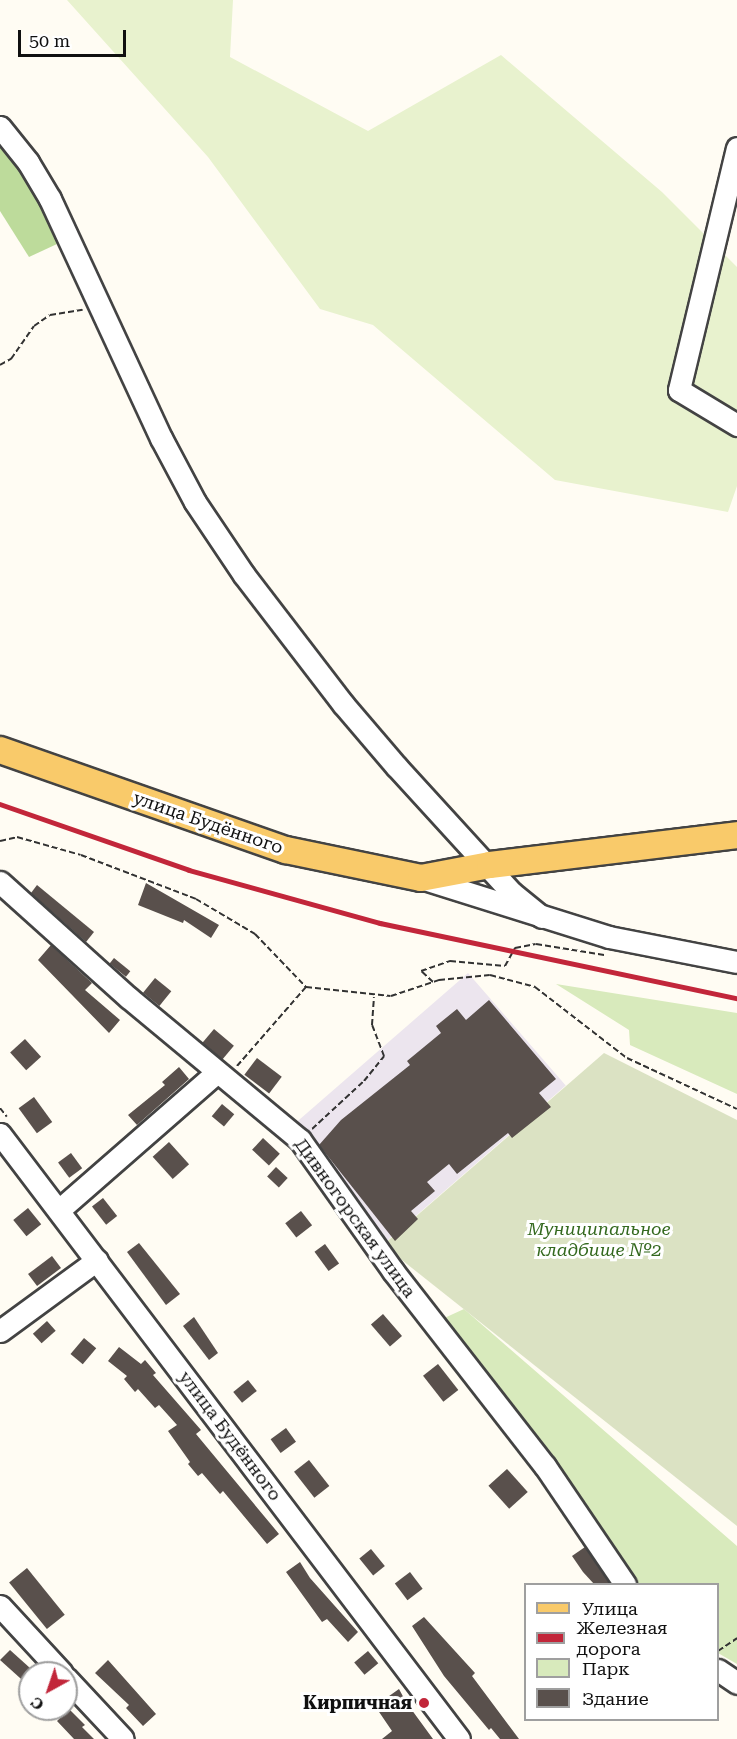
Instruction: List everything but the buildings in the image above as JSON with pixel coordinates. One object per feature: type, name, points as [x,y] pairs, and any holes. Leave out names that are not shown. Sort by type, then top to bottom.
[{"type":"main road","name":"улица Будённого","points":[[0,750],[286,850],[422,878]]},
{"type":"main road","points":[[422,878],[490,865],[737,835]]},
{"type":"street","points":[[0,127],[28,162],[50,199],[195,502],[244,575],[343,704],[490,865],[512,893],[542,917]]},
{"type":"street","points":[[737,148],[679,390],[737,425]]},
{"type":"street","points":[[422,878],[609,937],[737,962]]},
{"type":"street","name":"Дивногорская улица","points":[[0,882],[300,1140],[393,1271],[545,1466],[624,1583]]},
{"type":"street","points":[[59,1210],[222,1075]]},
{"type":"street","name":"улица Будённого","points":[[0,1134],[459,1739]]},
{"type":"street","points":[[0,1331],[97,1260]]},
{"type":"street","points":[[0,1606],[51,1661]]},
{"type":"street","points":[[719,1671],[737,1683]]},
{"type":"street","points":[[78,1690],[123,1739]]},
{"type":"path","points":[[0,365],[11,359],[34,326],[50,315],[76,313],[100,305]]},
{"type":"path","points":[[0,841],[17,837],[81,855],[196,900],[255,934],[306,987],[374,997],[391,996],[433,982],[490,975],[534,987],[627,1058],[737,1108]]},
{"type":"path","points":[[433,982],[421,970],[450,961],[505,966],[515,948],[536,944],[616,957]]},
{"type":"path","points":[[222,1075],[306,987]]},
{"type":"path","points":[[300,1140],[364,1082],[384,1056],[372,1025],[374,997]]},
{"type":"path","points":[[719,1650],[737,1638]]},
{"type":"shaded area","points":[[468,973],[566,1085],[385,1243],[287,1130]]},
{"type":"green space","points":[[67,0],[233,0],[230,57],[368,131],[501,55],[662,192],[737,267],[737,486],[728,512],[555,480],[373,325],[320,309],[208,157]]},
{"type":"green space","points":[[0,144],[41,203],[57,244],[29,257],[0,211]]},
{"type":"green space","points":[[556,984],[737,1013],[737,1094],[630,1045],[629,1030]]},
{"type":"green space","name":"Муниципальное кладбище №2","points":[[604,1053],[737,1120],[737,1526],[383,1245]]},
{"type":"green space","points":[[464,1309],[737,1546],[737,1664],[719,1654],[719,1583],[635,1583],[440,1320]]},
{"type":"railway","points":[[0,804],[189,870],[380,923],[737,998]]},
{"type":"place","name":"Кирпичная","points":[[424,1703]]}]
